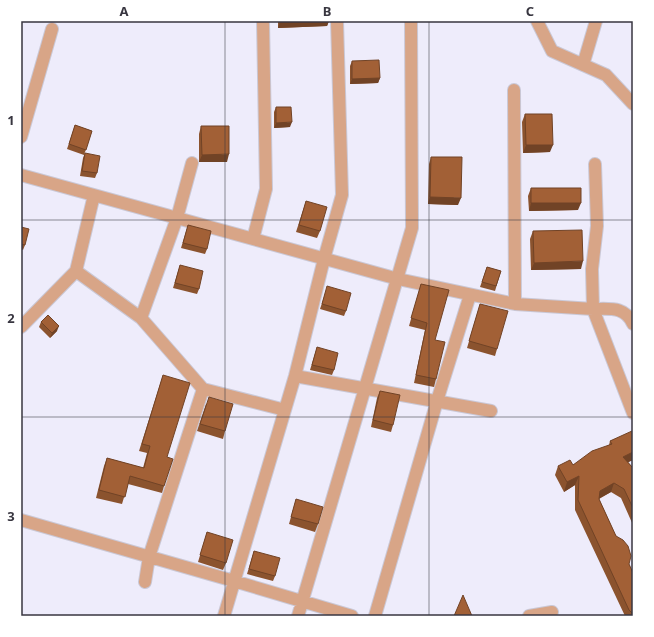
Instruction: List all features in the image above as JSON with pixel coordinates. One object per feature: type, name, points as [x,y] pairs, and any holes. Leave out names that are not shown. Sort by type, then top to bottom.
[{"type":"street","points":[[254,239],[266,189],[263,21]]},
{"type":"street","points":[[224,616],[295,376],[324,259],[342,195],[337,21]]},
{"type":"street","points":[[298,616],[412,228],[411,21]]},
{"type":"street","points":[[537,21],[552,51],[606,75],[633,104]]},
{"type":"street","points":[[583,65],[596,21]]},
{"type":"street","points":[[21,137],[52,29]]},
{"type":"street","points":[[514,90],[515,304]]},
{"type":"street","points":[[141,318],[176,218],[192,163]]},
{"type":"street","points":[[595,164],[597,226],[592,269],[593,309],[633,413]]},
{"type":"street","points":[[21,174],[398,279],[515,304],[593,309],[618,309],[630,317],[633,324]]},
{"type":"street","points":[[21,327],[76,271],[94,195]]},
{"type":"street","points":[[76,271],[141,318],[203,389],[285,410]]},
{"type":"street","points":[[375,616],[437,401],[470,294]]},
{"type":"street","points":[[295,376],[491,411]]},
{"type":"street","points":[[145,582],[149,557],[203,389]]},
{"type":"street","points":[[21,520],[352,616]]},
{"type":"street","points":[[529,616],[552,612]]},
{"type":"building","points":[[379,60],[380,78],[352,79],[352,61]]},
{"type":"building","points":[[276,107],[291,107],[292,122],[276,123]]},
{"type":"building","points":[[525,114],[552,114],[553,145],[526,145]]},
{"type":"building","points":[[75,125],[92,131],[86,150],[69,144]]},
{"type":"building","points":[[201,126],[229,126],[229,154],[202,155]]},
{"type":"building","points":[[85,153],[100,156],[97,173],[82,171]]},
{"type":"building","points":[[431,157],[462,157],[461,198],[430,197]]},
{"type":"building","points":[[531,188],[581,188],[581,203],[531,203]]},
{"type":"building","points":[[306,201],[327,207],[320,231],[299,225]]},
{"type":"building","points":[[188,225],[211,231],[207,249],[183,243]]},
{"type":"building","points":[[21,227],[29,229],[25,245],[21,244]]},
{"type":"building","points":[[582,230],[583,261],[534,263],[533,231]]},
{"type":"building","points":[[180,265],[203,271],[199,289],[175,283]]},
{"type":"building","points":[[487,267],[501,271],[496,286],[482,282]]},
{"type":"building","points":[[421,284],[449,290],[435,340],[445,342],[436,379],[416,375],[427,323],[411,318]]},
{"type":"building","points":[[327,286],[351,293],[346,311],[322,304]]},
{"type":"building","points":[[480,304],[508,311],[497,349],[469,341]]},
{"type":"building","points":[[48,315],[59,326],[52,333],[41,322]]},
{"type":"building","points":[[317,347],[338,353],[334,370],[312,365]]},
{"type":"building","points":[[163,375],[190,383],[167,457],[173,459],[164,486],[130,476],[125,497],[99,490],[107,458],[144,468],[150,446],[142,444]]},
{"type":"building","points":[[380,391],[400,395],[393,425],[373,420]]},
{"type":"building","points":[[209,397],[233,404],[225,431],[200,424]]},
{"type":"building","points":[[632,431],[633,452],[623,457],[633,468],[633,508],[624,489],[614,483],[600,491],[599,499],[616,536],[623,540],[628,546],[631,556],[629,564],[633,573],[633,614],[629,610],[578,500],[579,476],[567,482],[558,466],[570,460],[573,465],[592,451],[612,444],[610,441]]},
{"type":"building","points":[[296,499],[323,507],[318,524],[291,517]]},
{"type":"building","points":[[207,532],[233,540],[226,563],[200,555]]},
{"type":"building","points":[[254,551],[280,558],[275,576],[249,569]]},
{"type":"building","points":[[463,595],[472,616],[454,616]]}]
